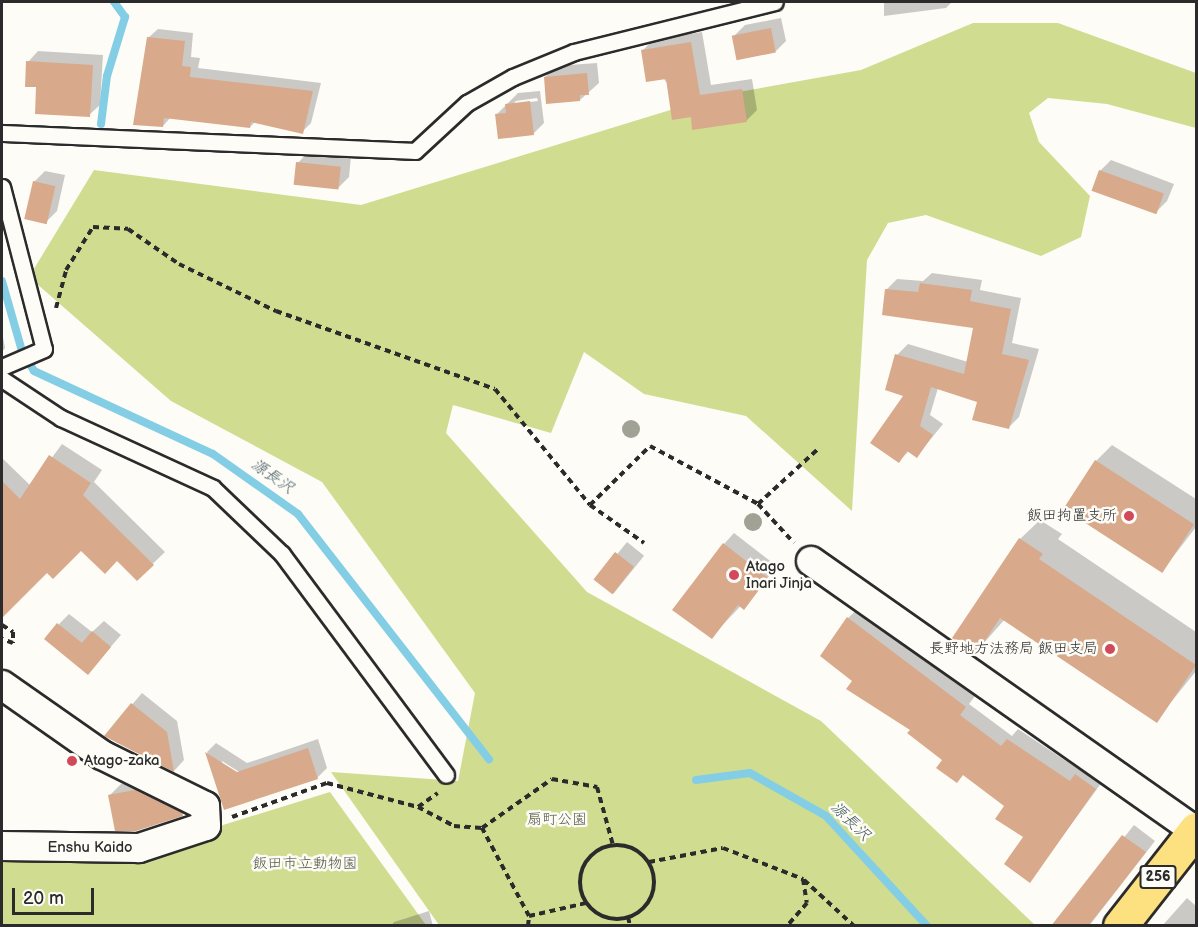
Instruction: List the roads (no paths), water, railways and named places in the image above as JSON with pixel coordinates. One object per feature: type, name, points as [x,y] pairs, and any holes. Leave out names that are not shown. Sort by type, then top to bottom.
[{"type":"highway","name":"256","points":[[1120,926],[1196,831]]},
{"type":"street","points":[[811,561],[1196,831]]},
{"type":"street","name":"Enshu Kaido","points":[[2,686],[102,755],[205,806],[206,826],[139,848],[2,846]]},
{"type":"lane","points":[[2,133],[415,150],[467,103],[513,77],[574,52],[775,2]]},
{"type":"lane","points":[[2,187],[43,350],[5,366]]},
{"type":"lane","points":[[2,379],[61,418],[213,488],[282,554],[446,775]]},
{"type":"waterway","points":[[101,124],[107,76],[125,17],[114,2]]},
{"type":"waterway","name":"源長沢","points":[[2,281],[22,351],[34,371],[213,454],[298,514],[489,759]]},
{"type":"waterway","name":"源長沢","points":[[696,780],[750,773],[826,816],[927,926]]},
{"type":"place","name":"飯田拘置支所","points":[[1129,516]]},
{"type":"place","name":"Atago Inari Jinja","points":[[734,575]]},
{"type":"place","name":"長野地方法務局 飯田支局","points":[[1110,649]]},
{"type":"place","name":"Atago-zaka","points":[[72,761]]},
{"type":"park label","name":"扇町公園","points":[[557,820]]},
{"type":"park label","name":"飯田市立動物園","points":[[305,864]]}]
